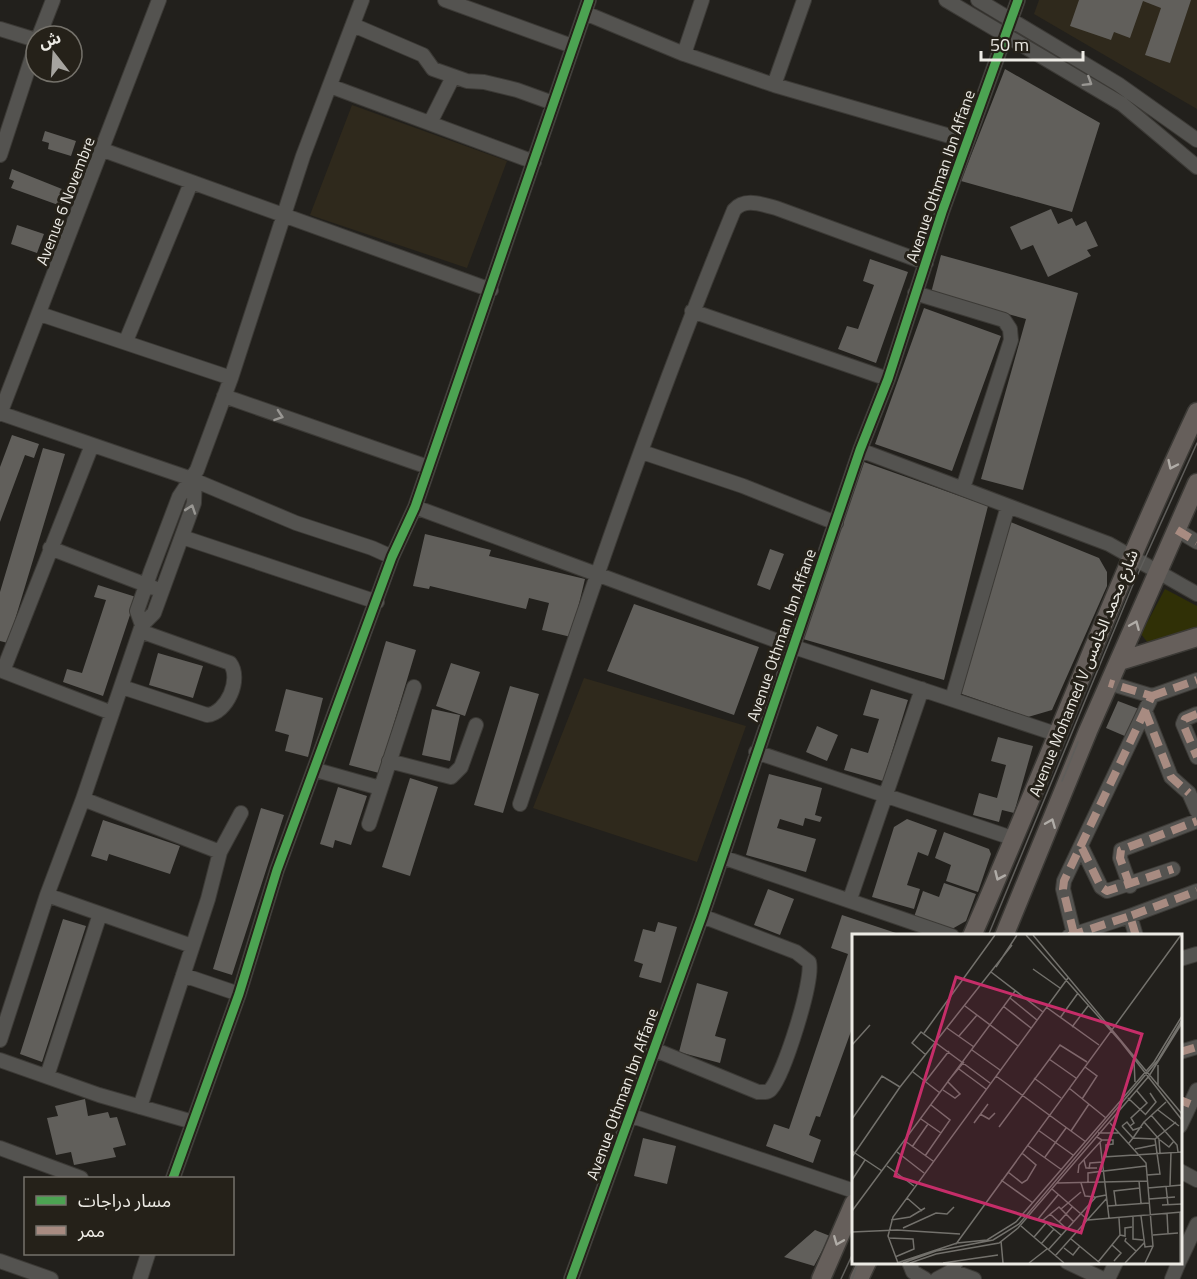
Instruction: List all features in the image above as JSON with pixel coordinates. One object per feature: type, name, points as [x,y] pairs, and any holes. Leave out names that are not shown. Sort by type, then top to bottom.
[{"type":"main road","name":"Avenue Mohamed V شارع محمد الخامس","points":[[973,934],[1059,735],[1131,554],[1197,412]]},
{"type":"main road","name":"Avenue Mohamed V شارع محمد الخامس","points":[[1005,934],[1109,682],[1197,483]]},
{"type":"main road","points":[[1120,661],[1197,637]]},
{"type":"main road","points":[[821,1279],[852,1208]]},
{"type":"main road","points":[[859,1279],[866,1264]]},
{"type":"street","points":[[44,24],[54,0]]},
{"type":"street","name":"Avenue 6 Novembre","points":[[0,413],[159,0]]},
{"type":"street","points":[[141,628],[137,610],[176,504],[194,478],[231,378],[284,216],[362,0]]},
{"type":"street","points":[[445,0],[572,46]]},
{"type":"street","points":[[684,54],[702,0]]},
{"type":"street","points":[[774,85],[804,0]]},
{"type":"street","points":[[946,0],[1122,104],[1197,166]]},
{"type":"street","points":[[978,0],[1118,84],[1197,140]]},
{"type":"street","name":"Avenue Othman Ibn Affane","points":[[571,1279],[702,916],[860,450],[888,379],[967,141],[1018,0]]},
{"type":"street","points":[[174,1177],[239,994],[277,870],[316,770],[392,557],[415,507],[587,6],[684,54],[774,85],[967,141]]},
{"type":"street","points":[[353,25],[423,55],[433,69],[453,77],[517,90],[554,103]]},
{"type":"street","points":[[0,29],[24,36]]},
{"type":"street","points":[[430,123],[453,77]]},
{"type":"street","points":[[0,155],[24,82]]},
{"type":"street","points":[[330,86],[534,162]]},
{"type":"street","points":[[103,150],[491,290]]},
{"type":"street","points":[[126,341],[191,183]]},
{"type":"street","points":[[520,804],[692,311],[734,210],[746,203],[776,208],[926,262]]},
{"type":"street","points":[[915,294],[1004,320],[1010,329],[1011,340],[963,488]]},
{"type":"street","points":[[692,311],[888,379]]},
{"type":"street","points":[[40,314],[231,378]]},
{"type":"street","points":[[224,396],[428,467]]},
{"type":"street","points":[[0,413],[194,478],[296,523],[372,548],[392,557]]},
{"type":"street","points":[[93,445],[1,670],[112,712]]},
{"type":"street","points":[[860,450],[1131,554],[1197,594]]},
{"type":"street","points":[[642,452],[743,486],[836,523]]},
{"type":"street","points":[[0,1040],[47,895],[83,800],[141,628],[154,613],[182,537],[196,495],[194,478]]},
{"type":"street","points":[[952,699],[1008,506]]},
{"type":"street","points":[[415,507],[794,647],[1059,735]]},
{"type":"street","points":[[1177,530],[1197,542]]},
{"type":"street","points":[[182,537],[376,602]]},
{"type":"street","points":[[50,548],[161,591]]},
{"type":"street","points":[[122,687],[210,715],[222,708],[233,686],[235,671],[230,663],[141,628]]},
{"type":"street","points":[[1109,682],[1152,696],[1197,680]]},
{"type":"street","points":[[369,824],[414,687]]},
{"type":"street","points":[[850,899],[922,689]]},
{"type":"street","points":[[1071,934],[1063,886],[1152,696]]},
{"type":"street","points":[[1145,711],[1171,777],[1193,791],[1197,812]]},
{"type":"street","points":[[1197,714],[1185,719],[1183,724],[1197,757]]},
{"type":"street","points":[[389,761],[451,777],[461,767],[476,725]]},
{"type":"street","points":[[756,752],[1015,839]]},
{"type":"street","points":[[316,770],[380,788]]},
{"type":"street","points":[[83,800],[220,852]]},
{"type":"street","points":[[140,1107],[220,852],[241,813]]},
{"type":"street","points":[[1130,886],[1120,858],[1121,850],[1197,821]]},
{"type":"street","points":[[1082,848],[1104,890],[1111,891],[1130,886],[1173,869]]},
{"type":"street","points":[[722,856],[946,934]]},
{"type":"street","points":[[1074,934],[1197,891]]},
{"type":"street","points":[[47,895],[192,946]]},
{"type":"street","points":[[47,1076],[100,914]]},
{"type":"street","points":[[653,1049],[758,1092],[772,1089],[782,1068],[809,981],[809,962],[796,952],[702,916]]},
{"type":"street","points":[[1130,916],[1135,934]]},
{"type":"street","points":[[1182,958],[1197,954]]},
{"type":"street","points":[[183,975],[239,994]]},
{"type":"street","points":[[1182,1051],[1197,1047]]},
{"type":"street","points":[[0,1060],[140,1107],[193,1122]]},
{"type":"street","points":[[1185,1102],[1197,1090]]},
{"type":"street","points":[[630,1114],[852,1190]]},
{"type":"street","points":[[0,1148],[76,1177]]},
{"type":"street","points":[[1182,1172],[1197,1180]]},
{"type":"street","points":[[1182,1257],[1197,1224]]},
{"type":"street","points":[[140,1279],[148,1255]]},
{"type":"street","points":[[0,1261],[51,1279]]},
{"type":"street","points":[[909,1264],[913,1272],[925,1279]]},
{"type":"street","points":[[1069,1264],[1103,1279]]},
{"type":"street","points":[[1108,1279],[1116,1264]]},
{"type":"street","points":[[1172,1279],[1179,1264]]},
{"type":"street","points":[[937,1279],[954,1267],[974,1279]]},
{"type":"shaded area","points":[[1039,0],[1197,0],[1197,109],[1034,14]]},
{"type":"shaded area","points":[[352,105],[507,161],[467,268],[310,215]]},
{"type":"shaded area","points":[[1165,589],[1197,606],[1197,631],[1148,643],[1141,634]]},
{"type":"shaded area","points":[[584,678],[746,726],[697,862],[533,808]]},
{"type":"building","points":[[1079,0],[1191,0],[1170,63],[1145,55],[1161,8],[1143,1],[1130,38],[1114,32],[1111,40],[1070,26]]},
{"type":"building","points":[[1005,69],[1100,123],[1072,212],[961,181]]},
{"type":"building","points":[[45,131],[76,141],[71,156],[48,149],[49,143],[42,141]]},
{"type":"building","points":[[12,169],[67,191],[61,206],[11,188],[14,181],[9,179]]},
{"type":"building","points":[[1051,209],[1058,224],[1072,218],[1076,226],[1086,221],[1098,246],[1087,250],[1091,256],[1048,277],[1033,245],[1021,250],[1010,227]]},
{"type":"building","points":[[17,225],[44,234],[37,253],[11,244]]},
{"type":"building","points":[[941,255],[1078,293],[1023,490],[981,479],[1026,319],[931,293]]},
{"type":"building","points":[[870,259],[908,272],[876,363],[838,349],[847,326],[858,329],[874,285],[863,281]]},
{"type":"building","points":[[924,308],[1001,336],[952,471],[875,444]]},
{"type":"building","points":[[12,435],[39,444],[34,458],[25,455],[0,522],[0,467]]},
{"type":"building","points":[[43,448],[65,454],[8,643],[0,641],[0,592]]},
{"type":"building","points":[[864,462],[988,506],[944,680],[803,639]]},
{"type":"building","points":[[1008,521],[1099,558],[1107,572],[1107,586],[1052,710],[1028,717],[959,693]]},
{"type":"building","points":[[425,534],[491,550],[489,556],[585,579],[571,637],[542,630],[549,603],[529,598],[526,609],[430,586],[429,589],[413,586]]},
{"type":"building","points":[[770,549],[784,554],[770,590],[757,585]]},
{"type":"building","points":[[98,585],[136,597],[103,696],[63,682],[67,669],[82,673],[106,600],[94,597]]},
{"type":"building","points":[[634,604],[759,647],[734,715],[607,671]]},
{"type":"building","points":[[386,641],[416,650],[379,773],[349,765]]},
{"type":"building","points":[[158,653],[203,666],[193,698],[149,685]]},
{"type":"building","points":[[451,663],[480,672],[465,716],[436,706]]},
{"type":"building","points":[[510,686],[539,694],[503,813],[474,805]]},
{"type":"building","points":[[286,689],[323,698],[308,757],[285,751],[289,735],[275,731]]},
{"type":"building","points":[[871,689],[908,700],[883,781],[844,770],[851,748],[868,753],[879,719],[863,715]]},
{"type":"building","points":[[1118,701],[1139,709],[1127,737],[1106,728]]},
{"type":"building","points":[[432,709],[460,715],[450,761],[422,755]]},
{"type":"building","points":[[817,726],[838,735],[827,761],[806,752]]},
{"type":"building","points":[[998,737],[1033,746],[1014,813],[1002,810],[999,822],[973,815],[979,793],[997,798],[1006,765],[991,761]]},
{"type":"building","points":[[769,774],[822,788],[815,815],[822,817],[820,822],[805,818],[803,826],[780,819],[777,828],[816,839],[806,872],[746,855]]},
{"type":"building","points":[[410,778],[438,787],[410,876],[382,867]]},
{"type":"building","points":[[338,787],[367,796],[351,845],[335,840],[333,848],[320,844]]},
{"type":"building","points":[[261,808],[284,815],[232,975],[213,969]]},
{"type":"building","points":[[907,819],[937,830],[928,856],[918,852],[907,885],[920,889],[914,909],[872,897],[894,827]]},
{"type":"building","points":[[103,820],[180,846],[170,874],[109,854],[107,861],[91,856]]},
{"type":"building","points":[[944,832],[989,849],[991,854],[978,892],[946,881],[951,865],[935,858]]},
{"type":"building","points":[[944,883],[976,894],[966,921],[952,929],[914,917],[923,891],[939,897]]},
{"type":"building","points":[[768,889],[794,899],[780,935],[754,925]]},
{"type":"building","points":[[842,915],[896,933],[852,934],[852,1029],[820,1117],[816,1116],[809,1135],[821,1140],[813,1163],[766,1146],[774,1124],[789,1129],[848,954],[831,948]]},
{"type":"building","points":[[63,919],[86,926],[42,1062],[20,1054]]},
{"type":"building","points":[[658,922],[677,927],[661,983],[639,977],[643,964],[634,961],[643,929],[655,932]]},
{"type":"building","points":[[697,983],[728,992],[715,1036],[726,1039],[720,1063],[679,1052]]},
{"type":"building","points":[[85,1099],[88,1116],[108,1112],[110,1118],[117,1117],[126,1145],[113,1148],[116,1157],[74,1165],[71,1152],[56,1155],[47,1118],[58,1116],[55,1106]]},
{"type":"building","points":[[643,1138],[676,1146],[667,1184],[634,1176]]},
{"type":"building","points":[[815,1230],[830,1236],[814,1266],[784,1257]]},
{"type":"tram line","points":[[989,934],[1132,587],[1197,443]]},
{"type":"tram line","points":[[1062,781],[1078,742]]},
{"type":"tram line","points":[[841,1279],[852,1255]]},
{"type":"tram line","points":[[852,1279],[857,1264]]},
{"type":"marked path","points":[[1177,530],[1197,542]]},
{"type":"marked path","points":[[1152,696],[1197,680]]},
{"type":"marked path","points":[[1074,934],[1063,889],[1064,881],[1152,696],[1109,683]]},
{"type":"marked path","points":[[1145,711],[1171,777],[1189,793]]},
{"type":"marked path","points":[[1197,714],[1185,719],[1183,724],[1197,757]]},
{"type":"marked path","points":[[1130,886],[1120,858],[1121,850],[1197,821]]},
{"type":"marked path","points":[[1082,848],[1101,887],[1107,891],[1173,869]]},
{"type":"marked path","points":[[1135,934],[1130,916],[1197,891]]},
{"type":"marked path","points":[[1075,934],[1130,916]]},
{"type":"marked path","points":[[1182,1051],[1197,1047]]},
{"type":"marked path","points":[[1182,1101],[1190,1104]]},
{"type":"cycle path","points":[[173,1177],[239,994],[277,870],[392,557],[415,507],[589,0]]},
{"type":"cycle path","points":[[571,1279],[702,916],[860,450],[888,379],[942,212],[1018,0]]}]
